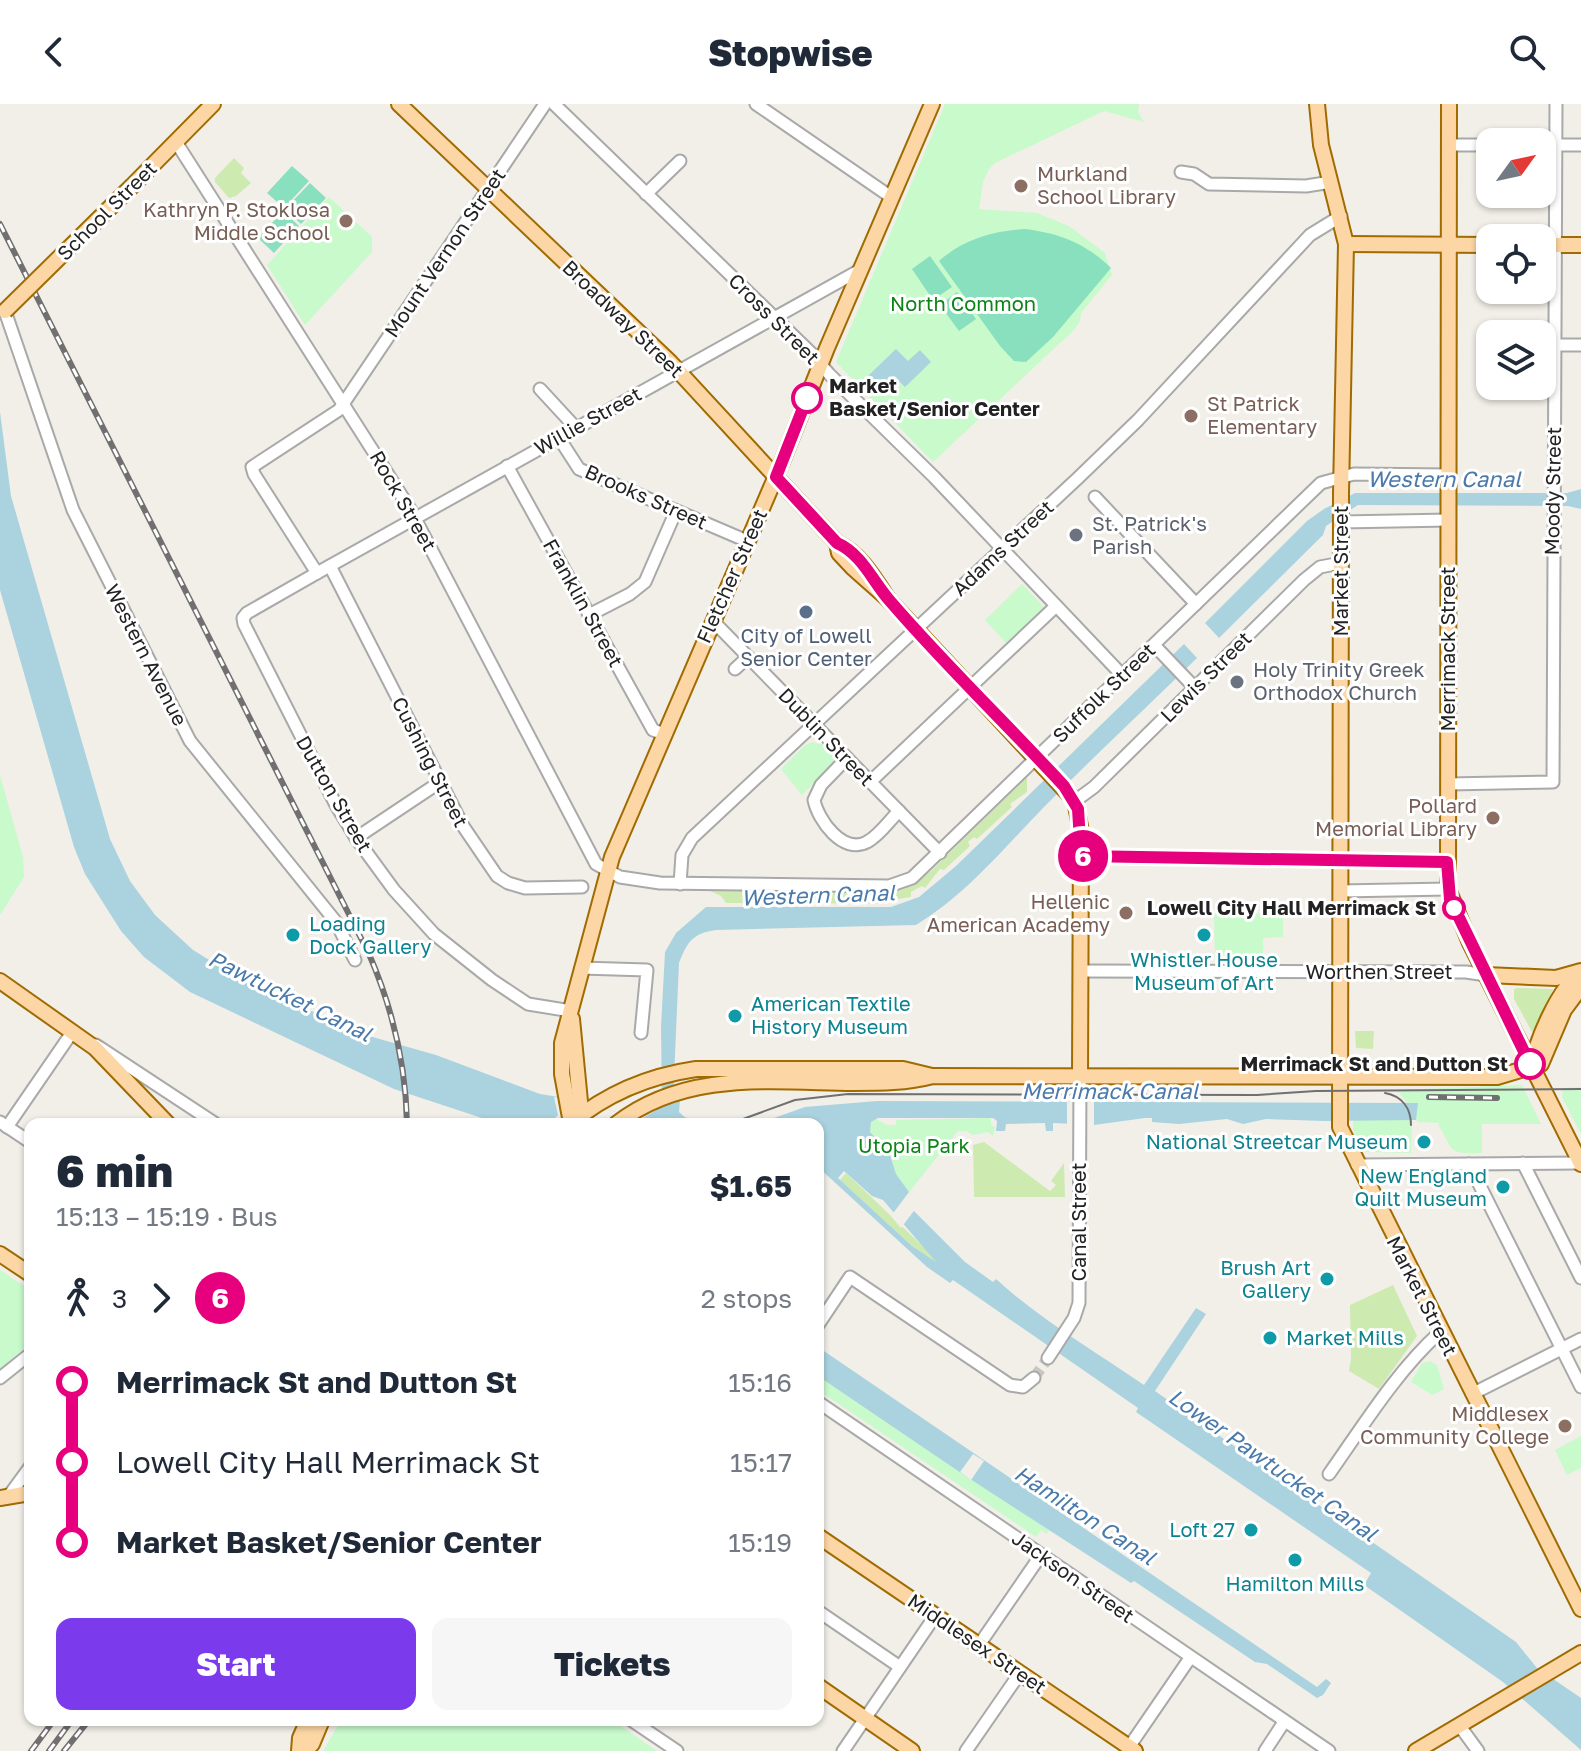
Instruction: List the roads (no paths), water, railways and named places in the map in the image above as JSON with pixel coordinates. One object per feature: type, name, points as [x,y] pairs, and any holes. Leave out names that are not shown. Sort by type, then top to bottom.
[{"type":"main road","name":"School Street","points":[[3,314],[213,104]]},
{"type":"main road","name":"Broadway Street","points":[[399,104],[678,371],[837,543],[855,555],[888,599],[1072,798]]},
{"type":"main road","name":"Fletcher Street","points":[[574,1116],[571,1011],[607,871],[932,104]]},
{"type":"main road","name":"Market Street","points":[[1317,104],[1321,145],[1346,244],[1341,477],[1341,1133],[1581,1609]]},
{"type":"main road","name":"Merrimack Street","points":[[1449,104],[1448,889],[1486,975],[1581,1163]]},
{"type":"main road","points":[[1346,244],[1476,245]]},
{"type":"main road","points":[[1556,245],[1581,245]]},
{"type":"main road","points":[[1072,798],[1081,821],[1080,1077]]},
{"type":"main road","points":[[1486,975],[1556,978],[1581,972]]},
{"type":"main road","points":[[1532,1067],[1533,1055],[1556,1001],[1566,985],[1581,972]]},
{"type":"main road","points":[[626,1118],[668,1095],[727,1082],[896,1083],[933,1076],[1497,1077],[1541,1064],[1564,1010],[1581,987]]},
{"type":"main road","points":[[3,989],[74,1032],[108,1059],[162,1118]]},
{"type":"main road","points":[[574,1116],[621,1090],[669,1074],[726,1067],[903,1069],[933,1076]]},
{"type":"main road","points":[[0,1254],[24,1270]]},
{"type":"main road","points":[[4,1498],[24,1494]]},
{"type":"main road","name":"Middlesex Street","points":[[824,1540],[1132,1749]]},
{"type":"main road","points":[[1416,1751],[1581,1653]]},
{"type":"main road","points":[[824,1690],[912,1751]]},
{"type":"main road","points":[[299,1751],[305,1726]]},
{"type":"main road","points":[[305,1751],[312,1744],[320,1726]]},
{"type":"street","name":"Mount Vernon Street","points":[[317,573],[252,467],[339,410],[545,104]]},
{"type":"street","name":"Cross Street","points":[[554,104],[820,364],[1122,675]]},
{"type":"street","points":[[756,104],[891,197]]},
{"type":"street","name":"Moody Street","points":[[1555,128],[1556,104]]},
{"type":"street","name":"Rock Street","points":[[176,142],[415,518],[596,864],[607,871]]},
{"type":"street","points":[[1449,145],[1476,145]]},
{"type":"street","points":[[1556,145],[1581,145]]},
{"type":"street","points":[[646,194],[680,161]]},
{"type":"street","points":[[1181,172],[1194,174],[1209,184],[1306,186],[1331,182]]},
{"type":"street","name":"Adams Street","points":[[680,884],[682,855],[692,838],[1138,420],[1310,235],[1341,216]]},
{"type":"street","name":"Willie Street","points":[[317,573],[860,270]]},
{"type":"street","name":"Western Avenue","points":[[3,314],[73,510],[190,741],[336,922],[355,960]]},
{"type":"street","points":[[1556,345],[1581,345]]},
{"type":"street","points":[[540,389],[576,428]]},
{"type":"street","name":"Moody Street","points":[[1448,784],[1553,782],[1554,400]]},
{"type":"street","name":"Brooks Street","points":[[559,438],[579,469],[747,541]]},
{"type":"street","name":"Franklin Street","points":[[507,466],[653,730],[664,734]]},
{"type":"street","name":"Suffolk Street","points":[[607,871],[620,877],[680,884],[889,886],[912,878],[1041,763],[1122,675],[1314,489],[1328,480],[1354,474],[1449,480]]},
{"type":"street","points":[[1095,497],[1196,604]]},
{"type":"street","points":[[589,615],[630,594],[645,582],[676,511]]},
{"type":"street","points":[[1341,522],[1449,514]]},
{"type":"street","name":"Lewis Street","points":[[1072,798],[1094,787],[1304,580],[1320,567],[1341,563]]},
{"type":"street","name":"Cushing Street","points":[[330,566],[463,826],[497,876],[525,888],[582,887]]},
{"type":"street","name":"Dutton Street","points":[[317,573],[247,613],[243,621],[336,805],[394,890],[434,934],[528,1004],[571,1011]]},
{"type":"street","points":[[870,782],[1055,607]]},
{"type":"street","name":"Dublin Street","points":[[713,621],[940,853]]},
{"type":"street","points":[[1154,645],[1195,688]]},
{"type":"street","points":[[735,669],[748,657]]},
{"type":"street","points":[[847,758],[821,785],[814,800],[817,814],[838,838],[854,845],[867,843],[899,811]]},
{"type":"street","points":[[356,838],[440,782]]},
{"type":"street","points":[[1081,856],[1447,862]]},
{"type":"street","points":[[1340,891],[1448,889]]},
{"type":"street","points":[[581,968],[647,970],[641,1033]]},
{"type":"street","name":"Worthen Street","points":[[1081,971],[1466,972],[1486,975]]},
{"type":"street","points":[[24,1138],[3,1124],[74,1032],[207,1118]]},
{"type":"street","name":"Canal Street","points":[[1049,1356],[1078,1310],[1080,1296],[1080,1077]]},
{"type":"street","points":[[1523,1163],[1581,1278]]},
{"type":"street","points":[[1357,1165],[1581,1163]]},
{"type":"street","points":[[1469,1164],[1581,1387]]},
{"type":"street","points":[[824,1316],[850,1277],[1010,1385],[1023,1387],[1034,1378]]},
{"type":"street","points":[[1329,1474],[1380,1403],[1440,1332]]},
{"type":"street","points":[[1472,1394],[1581,1339]]},
{"type":"street","points":[[0,1378],[24,1359]]},
{"type":"street","name":"Jackson Street","points":[[824,1406],[1329,1751]]},
{"type":"street","points":[[4,1498],[24,1474]]},
{"type":"street","points":[[979,1645],[1041,1555]]},
{"type":"street","points":[[824,1615],[900,1667]]},
{"type":"street","points":[[843,1751],[935,1616]]},
{"type":"street","points":[[1132,1749],[1190,1658]]},
{"type":"street","points":[[966,1751],[1020,1673]]},
{"type":"street","points":[[1265,1751],[1284,1722]]},
{"type":"street","points":[[1459,1725],[1478,1751]]},
{"type":"street","points":[[640,1726],[677,1751]]},
{"type":"water","points":[[896,349],[908,361],[920,350],[931,362],[905,387],[894,376],[881,388],[869,375]]},
{"type":"water","points":[[0,412],[11,496],[110,839],[130,881],[155,915],[193,950],[245,982],[369,1036],[436,1055],[540,1094],[584,1101],[633,1118],[482,1118],[394,1089],[190,992],[144,957],[121,931],[85,874],[74,847],[0,590]]},
{"type":"water","points":[[1581,489],[1581,509],[1568,506],[1358,505],[1326,526],[1323,535],[1219,638],[1205,623],[1307,521],[1355,493],[1567,493]]},
{"type":"water","points":[[1184,644],[1197,658],[1062,789],[968,886],[916,925],[716,930],[702,933],[692,940],[679,963],[673,1101],[680,1099],[679,1112],[687,1118],[643,1118],[662,1107],[661,1027],[665,952],[676,933],[706,907],[891,907],[919,897],[956,866]]},
{"type":"water","points":[[877,1101],[1418,1103],[1416,1120],[1266,1119],[1243,1124],[1227,1119],[1179,1124],[1152,1122],[1152,1118],[1145,1118],[1094,1125],[1053,1123],[1053,1131],[1046,1131],[1045,1123],[1006,1124],[1005,1131],[996,1131],[997,1121],[993,1118],[878,1118],[871,1122],[870,1132],[889,1152],[896,1174],[909,1192],[914,1211],[965,1262],[993,1282],[996,1279],[1048,1320],[1144,1385],[1196,1308],[1206,1314],[1155,1391],[1516,1642],[1537,1668],[1581,1698],[1581,1750],[1503,1682],[1364,1585],[1371,1573],[1136,1412],[1138,1408],[953,1280],[950,1283],[927,1267],[824,1173],[824,1118],[774,1118],[805,1107]],"holes":[[[844,1171],[872,1196],[883,1200],[936,1262],[912,1246],[838,1178]]]},
{"type":"water","points":[[824,1351],[1317,1687],[1326,1679],[1331,1683],[1317,1698],[1267,1664],[1255,1662],[1134,1581],[1131,1583],[824,1380]]},
{"type":"tunnel","points":[[1034,1378],[1048,1358]]},
{"type":"tram line","points":[[746,1118],[795,1100],[848,1094],[1257,1095],[1316,1091],[1581,1089]]},
{"type":"tram line","points":[[1385,1093],[1404,1104],[1411,1125]]},
{"type":"railway","points":[[0,224],[369,954],[396,1037],[407,1118]]},
{"type":"railway","points":[[1429,1097],[1497,1098]]},
{"type":"railway","points":[[31,1751],[50,1726]]},
{"type":"railway","points":[[49,1751],[68,1726]]},
{"type":"railway","points":[[64,1751],[84,1726]]},
{"type":"place","name":"Murkland School Library","points":[[1021,186]]},
{"type":"place","name":"Kathryn P. Stoklosa Middle School","points":[[346,221]]},
{"type":"place","name":"Market Basket/Senior Center","points":[[807,398]]},
{"type":"place","name":"St Patrick Elementary","points":[[1191,416]]},
{"type":"place","name":"St. Patrick's Parish","points":[[1076,535]]},
{"type":"place","name":"City of Lowell Senior Center","points":[[806,612]]},
{"type":"place","name":"Holy Trinity Greek Orthodox Church","points":[[1237,682]]},
{"type":"place","name":"Pollard Memorial Library","points":[[1493,818]]},
{"type":"place","name":"Lowell City Hall Merrimack St","points":[[1454,908]]},
{"type":"place","name":"Hellenic American Academy","points":[[1126,913]]},
{"type":"place","name":"Loading Dock Gallery","points":[[293,935]]},
{"type":"place","name":"Whistler House Museum of Art","points":[[1204,935]]},
{"type":"place","name":"American Textile History Museum","points":[[735,1016]]},
{"type":"place","name":"Merrimack St and Dutton St","points":[[1530,1064]]},
{"type":"place","name":"National Streetcar Museum","points":[[1424,1142]]},
{"type":"place","name":"New England Quilt Museum","points":[[1503,1187]]},
{"type":"place","name":"Brush Art Gallery","points":[[1327,1279]]},
{"type":"place","name":"Market Mills","points":[[1270,1338]]},
{"type":"place","name":"Middlesex Community College","points":[[1565,1426]]},
{"type":"place","name":"Loft 27","points":[[1251,1530]]},
{"type":"place","name":"Hamilton Mills","points":[[1295,1560]]},
{"type":"park label","name":"North Common","points":[[963,304]]},
{"type":"park label","name":"Utopia Park","points":[[914,1146]]},
{"type":"water label","name":"Western Canal","points":[[1444,479]]},
{"type":"water label","name":"Western Canal","points":[[818,895]]},
{"type":"water label","name":"Pawtucket Canal","points":[[290,996]]},
{"type":"water label","name":"Merrimack Canal","points":[[1110,1091]]},
{"type":"water label","name":"Lower Pawtucket Canal","points":[[1273,1465]]},
{"type":"water label","name":"Hamilton Canal","points":[[1085,1515]]}]
